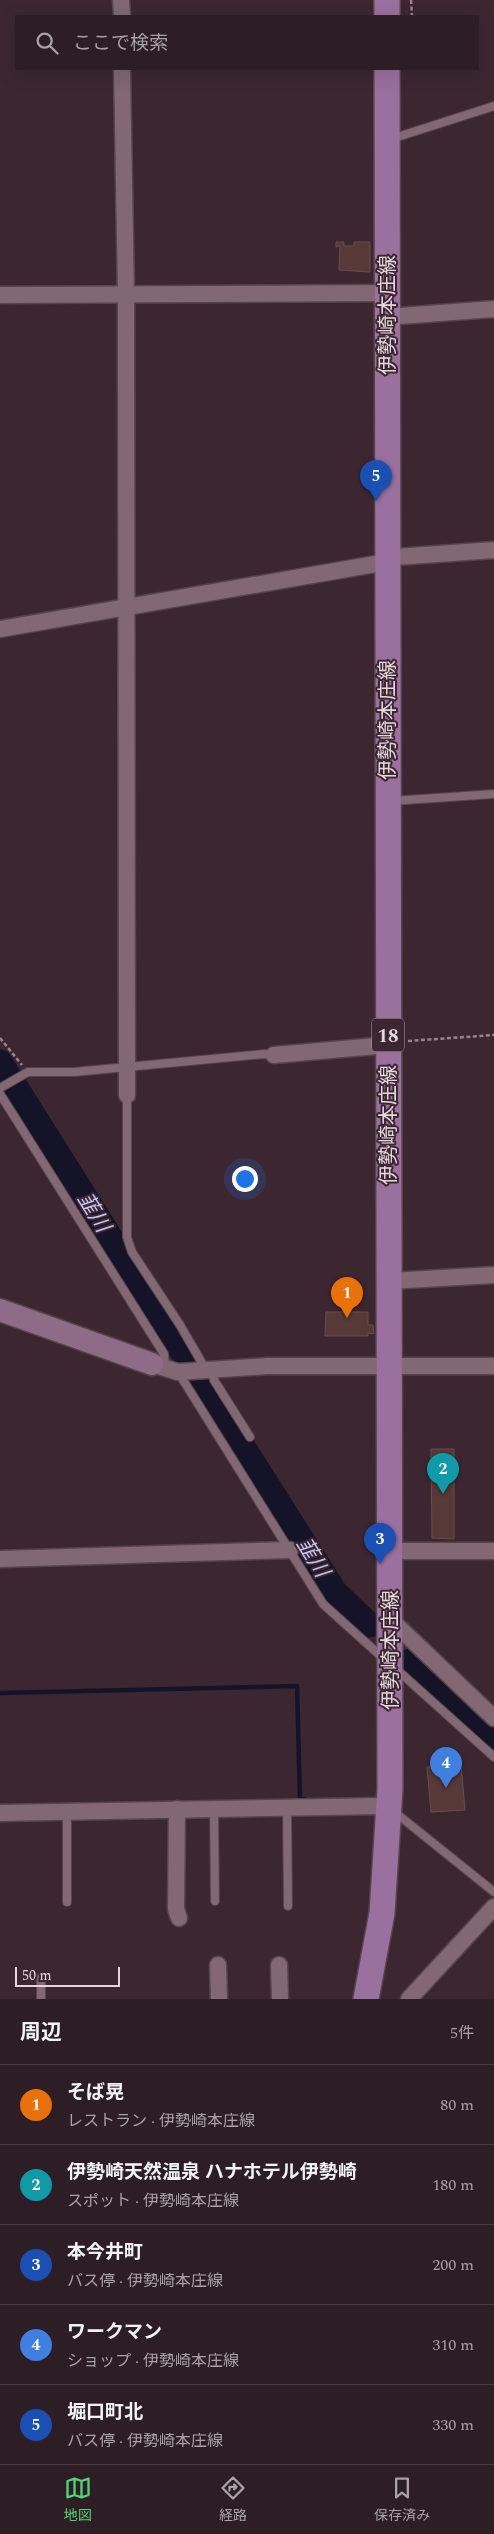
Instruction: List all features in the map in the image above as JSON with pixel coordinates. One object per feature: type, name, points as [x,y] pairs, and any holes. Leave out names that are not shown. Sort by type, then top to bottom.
[{"type":"main road","points":[[387,0],[387,15]]},
{"type":"main road","name":"伊勢崎本庄線","points":[[366,1999],[382,1913],[389,1808],[391,1551],[387,802],[387,70]]},
{"type":"street","points":[[121,0],[122,15]]},
{"type":"street","points":[[122,70],[126,295],[127,1095]]},
{"type":"street","points":[[0,295],[387,293]]},
{"type":"street","points":[[386,317],[494,309]]},
{"type":"street","points":[[0,629],[387,562],[396,557],[494,550]]},
{"type":"street","points":[[274,1056],[388,1045]]},
{"type":"street","points":[[389,1281],[494,1275]]},
{"type":"street","points":[[0,1310],[165,1368],[209,1370],[268,1366],[494,1366]]},
{"type":"street","points":[[0,1559],[290,1550]]},
{"type":"street","points":[[391,1551],[494,1551]]},
{"type":"street","points":[[390,1619],[494,1718]]},
{"type":"street","points":[[0,1813],[214,1807],[380,1806],[389,1808]]},
{"type":"street","points":[[177,1809],[176,1910],[179,1918]]},
{"type":"street","points":[[409,1999],[494,1907]]},
{"type":"street","points":[[218,1965],[219,1999]]},
{"type":"street","points":[[279,1965],[280,1999]]},
{"type":"lane","points":[[387,140],[494,106]]},
{"type":"lane","points":[[387,802],[494,794]]},
{"type":"lane","points":[[0,1088],[25,1073],[74,1072],[264,1054],[274,1056]]},
{"type":"lane","points":[[0,1094],[164,1354],[165,1368],[290,1550],[323,1604],[494,1757]]},
{"type":"lane","points":[[127,1095],[127,1238],[132,1252],[185,1332],[250,1437]]},
{"type":"lane","points":[[214,1807],[216,1901]]},
{"type":"lane","points":[[287,1808],[288,1906]]},
{"type":"lane","points":[[389,1808],[494,1892]]},
{"type":"lane","points":[[67,1812],[68,1902]]},
{"type":"lane","points":[[41,1976],[41,1999]]},
{"type":"path","points":[[411,0],[412,15]]},
{"type":"path","points":[[388,1045],[494,1035]]},
{"type":"path","points":[[0,1038],[25,1073]]},
{"type":"building","points":[[336,242],[344,242],[344,246],[354,246],[354,242],[370,242],[370,272],[339,270],[340,246],[336,247]]},
{"type":"building","points":[[326,1312],[368,1312],[368,1325],[373,1325],[374,1334],[368,1333],[368,1336],[325,1336]]},
{"type":"building","points":[[431,1449],[454,1449],[454,1539],[432,1538]]},
{"type":"building","points":[[461,1764],[465,1810],[431,1812],[427,1767]]},
{"type":"waterway","name":"韮川","points":[[0,1062],[189,1362]]},
{"type":"waterway","name":"韮川","points":[[201,1380],[335,1592],[370,1625]]},
{"type":"waterway","name":"韮川","points":[[411,1661],[494,1737]]},
{"type":"waterway","points":[[0,1693],[297,1686],[300,1799],[305,1799]]},
{"type":"place","name":"堀口町北","points":[[376,501]]},
{"type":"place","name":"そば晃","points":[[347,1318]]},
{"type":"place","name":"伊勢崎天然温泉 ハナホテル伊勢崎","points":[[443,1494]]},
{"type":"place","name":"本今井町","points":[[380,1564]]},
{"type":"place","name":"ワークマン","points":[[446,1788]]}]
